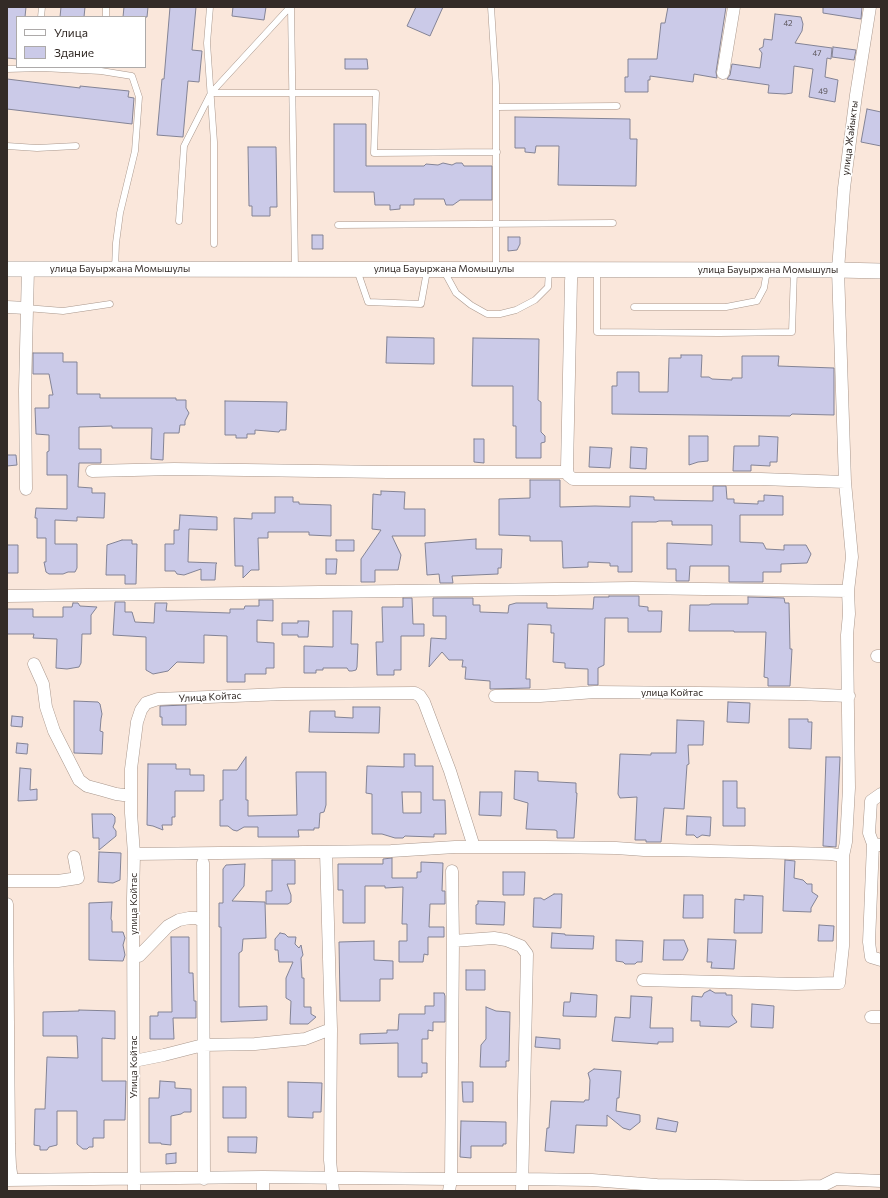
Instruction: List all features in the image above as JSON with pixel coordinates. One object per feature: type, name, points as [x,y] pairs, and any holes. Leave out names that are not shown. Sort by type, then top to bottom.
[{"type":"street","points":[[723,73],[734,7]]},
{"type":"street","name":"улица Жайыкты","points":[[643,980],[796,984],[839,983],[843,946],[843,856],[846,842],[849,788],[847,635],[849,614],[848,591],[852,557],[845,482],[838,270],[844,188],[856,95],[870,7]]},
{"type":"street","name":"улица Бауыржана Момышулы","points":[[7,269],[597,269],[881,271]]},
{"type":"street","points":[[26,489],[26,308],[28,269]]},
{"type":"street","points":[[572,269],[569,329],[568,475],[573,478],[761,479],[845,482]]},
{"type":"street","points":[[7,307],[26,308]]},
{"type":"street","points":[[92,471],[174,469],[388,472],[567,472]]},
{"type":"street","points":[[7,596],[633,588],[848,591]]},
{"type":"street","points":[[34,664],[43,684],[46,706],[54,731],[80,780],[88,786],[116,794],[131,796]]},
{"type":"street","name":"улица Койтас","points":[[495,696],[540,696],[595,692],[799,694],[848,696]]},
{"type":"street","name":"Улица Койтас","points":[[134,854],[131,769],[137,722],[141,710],[146,703],[158,699],[283,694],[415,693],[420,696],[424,702],[450,771],[474,847]]},
{"type":"street","points":[[881,794],[871,800],[869,833],[877,844],[869,942],[872,957],[881,960]]},
{"type":"street","points":[[134,854],[391,851],[474,847],[616,848],[644,850],[831,854],[843,856]]},
{"type":"street","points":[[326,852],[330,1029],[330,1160],[333,1191]]},
{"type":"street","name":"улица Койтас","points":[[134,854],[134,956]]},
{"type":"street","points":[[7,881],[58,881],[78,878],[74,857]]},
{"type":"street","points":[[202,863],[204,1179]]},
{"type":"street","points":[[450,1185],[453,941],[452,871]]},
{"type":"street","points":[[7,904],[10,1180],[64,1185],[134,1185],[204,1179],[332,1177],[450,1185],[522,1179],[592,1180],[657,1185],[775,1187],[822,1186],[836,1179],[881,1181]]},
{"type":"street","points":[[134,956],[139,956],[168,926],[179,920],[196,918],[203,921]]},
{"type":"street","points":[[453,941],[494,938],[506,940],[521,946],[527,954],[522,1191]]},
{"type":"street","name":"Улица Койтас","points":[[134,956],[134,1185]]},
{"type":"street","points":[[134,1061],[203,1045],[255,1044],[305,1039],[330,1029]]},
{"type":"street","points":[[263,1178],[263,1191]]},
{"type":"lane","points":[[210,7],[207,43],[214,142],[214,244]]},
{"type":"lane","points":[[179,221],[184,146],[211,93],[291,7]]},
{"type":"lane","points":[[291,7],[295,269]]},
{"type":"lane","points":[[492,7],[497,152],[496,269]]},
{"type":"lane","points":[[7,69],[22,68]]},
{"type":"lane","points":[[70,68],[102,69],[132,76],[139,97],[135,151],[120,213],[116,243],[115,269]]},
{"type":"lane","points":[[211,93],[376,93],[374,153],[497,152]]},
{"type":"lane","points":[[496,107],[617,106]]},
{"type":"lane","points":[[7,146],[37,148],[76,146]]},
{"type":"lane","points":[[338,225],[613,223]]},
{"type":"lane","points":[[357,269],[368,302],[421,304],[427,269]]},
{"type":"lane","points":[[443,269],[456,293],[471,305],[487,314],[500,314],[516,310],[535,300],[548,287],[549,270]]},
{"type":"lane","points":[[597,269],[597,332],[711,333],[792,332],[794,270]]},
{"type":"lane","points":[[634,307],[726,307],[757,301],[764,288],[767,270]]},
{"type":"lane","points":[[26,308],[63,312],[110,304]]},
{"type":"building","points":[[7,7],[26,7],[25,16],[16,16],[16,59],[7,58]]},
{"type":"building","points":[[61,7],[85,7],[84,16],[60,16]]},
{"type":"building","points":[[124,7],[148,7],[147,17],[123,16]]},
{"type":"building","points":[[170,7],[196,7],[192,50],[202,51],[199,82],[188,81],[183,137],[157,135],[162,79],[164,79]]},
{"type":"building","points":[[233,7],[266,7],[264,20],[232,16]]},
{"type":"building","points":[[416,7],[443,7],[430,36],[407,26]]},
{"type":"building","points":[[668,7],[726,7],[716,72],[717,78],[694,74],[693,82],[650,76],[650,80],[648,80],[648,92],[625,92],[625,77],[628,77],[628,59],[657,59],[661,23],[665,23]]},
{"type":"building","points":[[823,7],[862,7],[861,19],[823,13]]},
{"type":"building","points":[[775,14],[801,17],[803,24],[802,31],[795,43],[832,48],[831,59],[827,58],[825,77],[838,80],[835,102],[809,97],[813,69],[794,66],[792,93],[785,94],[768,93],[769,85],[727,79],[730,75],[732,64],[760,68],[762,53],[759,49],[763,47],[764,39],[772,40]]},
{"type":"building","points":[[833,47],[856,50],[854,60],[832,57]]},
{"type":"building","points":[[345,59],[367,59],[368,69],[345,69]]},
{"type":"building","points":[[7,79],[80,88],[80,86],[129,91],[128,97],[134,98],[132,124],[7,109]]},
{"type":"building","points":[[867,109],[881,112],[881,146],[861,142]]},
{"type":"building","points":[[515,117],[630,119],[630,139],[637,139],[636,186],[558,185],[559,146],[536,146],[535,153],[525,152],[525,148],[515,148]]},
{"type":"building","points":[[334,124],[366,124],[366,166],[424,166],[426,164],[438,165],[443,163],[452,165],[462,163],[464,166],[492,166],[492,200],[460,200],[453,205],[446,205],[444,199],[414,199],[414,205],[400,205],[400,209],[390,210],[390,205],[375,205],[374,192],[334,192]]},
{"type":"building","points":[[248,147],[276,147],[277,207],[270,207],[270,216],[252,216],[252,206],[249,206]]},
{"type":"building","points":[[312,235],[323,235],[323,249],[312,249]]},
{"type":"building","points":[[508,237],[520,237],[520,244],[517,250],[508,251]]},
{"type":"building","points":[[387,337],[434,338],[434,364],[386,363]]},
{"type":"building","points":[[473,338],[539,339],[538,400],[541,402],[541,432],[545,436],[545,442],[541,443],[541,458],[516,458],[516,426],[513,426],[513,386],[472,386]]},
{"type":"building","points":[[33,353],[63,353],[63,362],[77,362],[77,394],[100,394],[100,398],[176,398],[176,400],[186,400],[186,408],[189,413],[185,421],[185,425],[180,425],[179,433],[164,433],[163,460],[151,459],[152,428],[112,428],[112,426],[79,427],[79,449],[101,449],[101,463],[79,463],[78,487],[92,488],[92,493],[105,493],[104,518],[77,517],[77,521],[55,520],[55,544],[77,544],[77,568],[75,572],[63,574],[49,574],[46,572],[44,562],[46,562],[46,538],[37,538],[37,518],[35,518],[36,508],[67,509],[67,475],[47,475],[49,435],[36,434],[35,408],[49,408],[49,395],[53,395],[49,374],[33,374]]},
{"type":"building","points":[[681,355],[702,355],[701,377],[709,377],[712,379],[732,380],[732,378],[742,378],[742,356],[779,356],[778,366],[834,368],[834,415],[612,414],[612,386],[617,386],[617,372],[639,372],[639,392],[668,392],[669,358],[681,358]]},
{"type":"building","points":[[225,401],[287,402],[286,430],[280,430],[279,432],[255,430],[255,434],[247,434],[247,438],[236,438],[236,435],[225,435]]},
{"type":"building","points":[[689,436],[708,436],[708,461],[689,465]]},
{"type":"building","points":[[759,436],[778,437],[777,462],[770,462],[770,466],[751,465],[751,471],[733,471],[734,446],[759,446]]},
{"type":"building","points":[[474,439],[484,439],[484,463],[474,462]]},
{"type":"building","points":[[590,447],[612,448],[610,468],[589,467]]},
{"type":"building","points":[[631,447],[647,448],[646,469],[630,468]]},
{"type":"building","points":[[7,455],[16,455],[17,465],[7,466]]},
{"type":"building","points":[[530,480],[560,480],[560,507],[630,507],[630,496],[654,497],[654,500],[713,501],[713,486],[726,486],[727,499],[734,499],[734,503],[758,504],[758,501],[764,501],[764,495],[783,496],[783,515],[740,515],[740,542],[763,543],[766,549],[784,550],[784,545],[806,545],[811,554],[807,563],[781,564],[781,572],[763,572],[763,582],[729,582],[729,566],[690,566],[689,581],[676,581],[676,569],[667,569],[667,543],[712,545],[712,525],[672,525],[672,521],[632,522],[632,572],[618,572],[618,566],[610,566],[610,563],[588,562],[588,567],[563,568],[562,541],[530,541],[530,536],[499,535],[499,499],[530,498]]},
{"type":"building","points":[[381,491],[405,492],[404,509],[425,509],[425,536],[392,536],[401,555],[398,570],[375,570],[375,582],[361,582],[361,559],[381,530],[372,529],[373,494],[381,495]]},
{"type":"building","points":[[275,497],[293,497],[293,502],[299,502],[299,504],[331,505],[331,536],[309,535],[309,532],[268,532],[268,538],[258,538],[259,570],[251,570],[243,578],[243,566],[235,566],[234,518],[252,519],[252,513],[275,513]]},
{"type":"building","points":[[180,515],[217,517],[217,530],[189,529],[188,562],[217,563],[215,580],[201,580],[201,569],[184,575],[177,574],[175,571],[165,571],[165,544],[174,544],[174,530],[179,530]]},
{"type":"building","points":[[476,539],[476,549],[502,549],[501,568],[498,568],[498,574],[452,576],[453,583],[440,583],[439,574],[427,575],[425,543]]},
{"type":"building","points":[[122,540],[132,540],[132,544],[137,544],[136,584],[125,584],[125,575],[106,575],[107,545]]},
{"type":"building","points":[[336,540],[354,540],[354,551],[336,551]]},
{"type":"building","points":[[7,545],[18,545],[18,573],[7,573]]},
{"type":"building","points":[[326,559],[337,559],[336,574],[326,574]]},
{"type":"building","points":[[639,596],[639,606],[648,607],[648,611],[662,611],[661,632],[628,632],[628,618],[605,618],[604,665],[598,668],[598,685],[588,685],[588,669],[565,668],[565,663],[553,662],[554,633],[551,633],[551,625],[528,624],[526,679],[530,679],[530,688],[490,689],[490,681],[465,679],[466,667],[462,667],[463,660],[449,660],[442,652],[429,667],[431,638],[446,639],[446,616],[433,616],[433,598],[473,598],[473,605],[480,605],[480,612],[508,613],[509,605],[516,603],[547,603],[547,608],[593,609],[594,597]]},
{"type":"building","points":[[748,597],[784,598],[785,603],[789,603],[790,649],[792,649],[790,686],[768,686],[768,678],[764,677],[766,632],[689,631],[690,605],[748,604]]},
{"type":"building","points":[[403,598],[412,598],[413,624],[424,624],[424,636],[401,636],[401,670],[394,670],[394,675],[377,675],[376,642],[383,642],[382,607],[403,607]]},
{"type":"building","points":[[259,600],[273,600],[273,621],[257,620],[257,642],[274,643],[274,668],[266,668],[266,674],[245,674],[245,682],[227,682],[227,636],[204,635],[204,663],[177,662],[168,671],[153,674],[146,670],[146,637],[113,635],[115,602],[125,602],[125,612],[132,612],[135,622],[154,623],[155,603],[167,603],[166,611],[230,613],[230,609],[244,609],[245,606],[259,606]]},
{"type":"building","points":[[73,603],[78,603],[80,606],[97,607],[91,615],[91,634],[82,634],[81,663],[79,667],[67,669],[56,668],[57,639],[33,638],[34,634],[7,634],[7,609],[33,609],[33,617],[63,617],[63,607],[72,607]]},
{"type":"building","points":[[333,611],[352,611],[351,644],[358,644],[356,670],[349,671],[347,668],[323,668],[323,670],[316,670],[316,673],[304,673],[304,646],[333,647]]},
{"type":"building","points":[[298,621],[309,621],[308,637],[298,637],[298,635],[282,635],[282,623],[298,623]]},
{"type":"building","points":[[74,701],[98,702],[100,704],[102,714],[100,731],[103,732],[102,754],[74,753]]},
{"type":"building","points":[[728,702],[750,703],[749,723],[727,722]]},
{"type":"building","points":[[186,705],[186,725],[162,725],[160,706]]},
{"type":"building","points":[[353,707],[380,707],[379,733],[309,732],[310,711],[335,711],[335,717],[353,718]]},
{"type":"building","points":[[12,716],[23,717],[22,727],[11,726]]},
{"type":"building","points":[[789,719],[808,719],[808,722],[812,722],[811,749],[789,748]]},
{"type":"building","points":[[677,720],[704,721],[703,745],[688,745],[689,764],[687,765],[684,809],[664,808],[661,842],[635,840],[637,797],[620,798],[618,794],[620,754],[651,755],[651,753],[676,753]]},
{"type":"building","points":[[17,743],[28,744],[27,754],[16,753]]},
{"type":"building","points":[[404,754],[415,754],[415,766],[433,766],[433,800],[445,800],[446,834],[434,834],[434,837],[405,836],[403,838],[395,838],[382,834],[372,834],[372,794],[366,793],[367,766],[404,767]],"holes":[[[402,792],[421,792],[421,813],[403,813]]]},
{"type":"building","points":[[246,757],[246,800],[248,800],[248,816],[297,815],[296,772],[326,772],[326,805],[324,812],[320,813],[319,828],[314,828],[314,830],[298,830],[299,837],[258,837],[258,827],[244,827],[237,831],[228,826],[220,826],[220,800],[223,800],[223,770],[237,770]]},
{"type":"building","points":[[826,757],[840,757],[836,847],[823,846]]},
{"type":"building","points":[[148,764],[176,764],[176,769],[190,769],[190,775],[204,775],[204,791],[175,791],[175,817],[172,817],[172,825],[162,825],[163,830],[147,825]]},
{"type":"building","points":[[20,768],[31,769],[30,790],[37,789],[37,800],[18,801]]},
{"type":"building","points":[[515,771],[538,772],[538,781],[576,783],[577,793],[574,838],[557,838],[557,831],[555,830],[526,829],[528,803],[514,799]]},
{"type":"building","points":[[723,781],[737,781],[737,808],[745,808],[745,826],[723,826]]},
{"type":"building","points":[[480,792],[502,792],[501,816],[479,815]]},
{"type":"building","points":[[92,814],[112,814],[115,817],[113,827],[116,831],[116,836],[99,850],[99,838],[93,838]]},
{"type":"building","points":[[687,816],[711,817],[710,836],[702,835],[697,838],[694,835],[686,835]]},
{"type":"building","points":[[99,852],[121,853],[120,880],[113,883],[98,882]]},
{"type":"building","points":[[392,858],[392,878],[417,878],[417,872],[421,872],[421,862],[443,863],[442,891],[445,891],[445,904],[430,904],[429,927],[444,927],[444,937],[428,937],[428,955],[424,954],[423,962],[399,962],[399,941],[407,941],[407,924],[402,924],[403,887],[385,888],[385,886],[365,886],[365,923],[343,923],[343,890],[338,890],[338,864],[383,864],[383,859]]},
{"type":"building","points":[[272,860],[295,860],[295,884],[287,884],[291,895],[291,902],[288,904],[266,904],[266,891],[272,891]]},
{"type":"building","points":[[785,860],[795,861],[794,878],[803,880],[807,884],[812,884],[812,892],[818,896],[811,908],[811,912],[783,911]]},
{"type":"building","points":[[245,864],[244,886],[232,901],[265,902],[266,938],[243,939],[242,951],[239,953],[239,1007],[267,1006],[267,1020],[221,1022],[221,927],[219,927],[219,903],[223,903],[223,869],[226,865]]},
{"type":"building","points":[[503,872],[525,872],[524,895],[503,895]]},
{"type":"building","points":[[554,894],[562,894],[561,928],[533,927],[534,898],[541,898],[544,900]]},
{"type":"building","points":[[684,895],[703,895],[703,918],[683,918]]},
{"type":"building","points":[[744,895],[763,896],[762,933],[734,933],[735,899],[744,900]]},
{"type":"building","points":[[478,901],[505,902],[504,925],[476,924],[476,905],[478,904]]},
{"type":"building","points":[[112,902],[112,932],[123,932],[125,938],[123,945],[125,955],[123,961],[89,960],[89,903]]},
{"type":"building","points":[[819,925],[834,926],[833,941],[818,941]]},
{"type":"building","points":[[280,933],[285,934],[288,937],[296,937],[295,944],[299,948],[301,945],[303,955],[301,958],[302,978],[304,978],[304,1007],[311,1007],[311,1014],[316,1017],[308,1024],[290,1024],[291,1001],[286,998],[286,978],[293,962],[279,962],[278,950],[275,950],[275,939]]},
{"type":"building","points":[[552,933],[594,936],[593,949],[551,948]]},
{"type":"building","points":[[171,937],[189,937],[189,973],[193,973],[196,1018],[173,1018],[174,1039],[150,1039],[150,1016],[158,1016],[158,1012],[172,1012]]},
{"type":"building","points":[[708,939],[736,940],[734,969],[711,968],[712,962],[707,962]]},
{"type":"building","points":[[616,940],[643,941],[642,962],[625,964],[623,962],[616,961]]},
{"type":"building","points":[[664,940],[684,940],[688,950],[683,960],[663,960]]},
{"type":"building","points":[[374,941],[374,960],[393,961],[393,979],[380,979],[380,1001],[340,1001],[339,942]]},
{"type":"building","points":[[466,970],[485,970],[485,990],[466,990]]},
{"type":"building","points":[[710,990],[715,993],[726,993],[726,995],[732,995],[732,1015],[737,1022],[729,1027],[700,1026],[700,1021],[691,1021],[692,996],[702,997],[704,993]]},
{"type":"building","points":[[434,993],[444,993],[445,1022],[433,1022],[433,1031],[428,1030],[428,1039],[422,1039],[422,1063],[427,1063],[427,1073],[422,1073],[422,1077],[398,1077],[398,1043],[360,1044],[360,1034],[387,1033],[387,1030],[398,1030],[399,1014],[425,1014],[425,1006],[434,1006]]},
{"type":"building","points":[[571,993],[597,995],[596,1017],[563,1016],[564,1002],[570,1002]]},
{"type":"building","points":[[631,996],[652,997],[650,1028],[673,1028],[673,1042],[658,1042],[658,1044],[612,1041],[615,1017],[630,1018]]},
{"type":"building","points":[[752,1004],[774,1006],[773,1028],[751,1027]]},
{"type":"building","points":[[486,1007],[496,1011],[510,1012],[509,1061],[506,1061],[506,1067],[480,1067],[481,1045],[486,1039]]},
{"type":"building","points":[[79,1010],[115,1011],[115,1039],[102,1038],[102,1081],[126,1081],[125,1120],[104,1120],[104,1138],[93,1138],[93,1147],[83,1149],[77,1144],[77,1111],[57,1111],[57,1145],[49,1147],[47,1150],[40,1150],[40,1146],[34,1145],[35,1109],[45,1109],[47,1057],[78,1058],[77,1036],[43,1036],[43,1012]]},
{"type":"building","points":[[536,1037],[560,1039],[560,1049],[535,1047]]},
{"type":"building","points":[[594,1069],[621,1071],[619,1098],[617,1098],[616,1111],[640,1115],[640,1122],[630,1130],[623,1128],[607,1115],[607,1126],[576,1125],[574,1153],[545,1151],[547,1128],[549,1128],[551,1101],[584,1102],[585,1100],[589,1100],[590,1080],[588,1073]]},
{"type":"building","points":[[160,1081],[175,1082],[175,1088],[191,1089],[191,1112],[184,1112],[171,1116],[171,1145],[149,1143],[149,1098],[159,1098]]},
{"type":"building","points":[[288,1082],[322,1083],[321,1112],[313,1112],[313,1118],[288,1117]]},
{"type":"building","points":[[462,1082],[473,1082],[473,1102],[463,1102]]},
{"type":"building","points":[[223,1087],[246,1087],[246,1118],[223,1118]]},
{"type":"building","points":[[658,1118],[678,1122],[676,1132],[656,1129]]},
{"type":"building","points":[[461,1121],[506,1122],[506,1144],[503,1144],[503,1146],[471,1146],[471,1158],[460,1157]]},
{"type":"building","points":[[228,1137],[257,1137],[256,1153],[228,1152]]},
{"type":"building","points":[[176,1153],[176,1163],[166,1164],[166,1154]]}]
